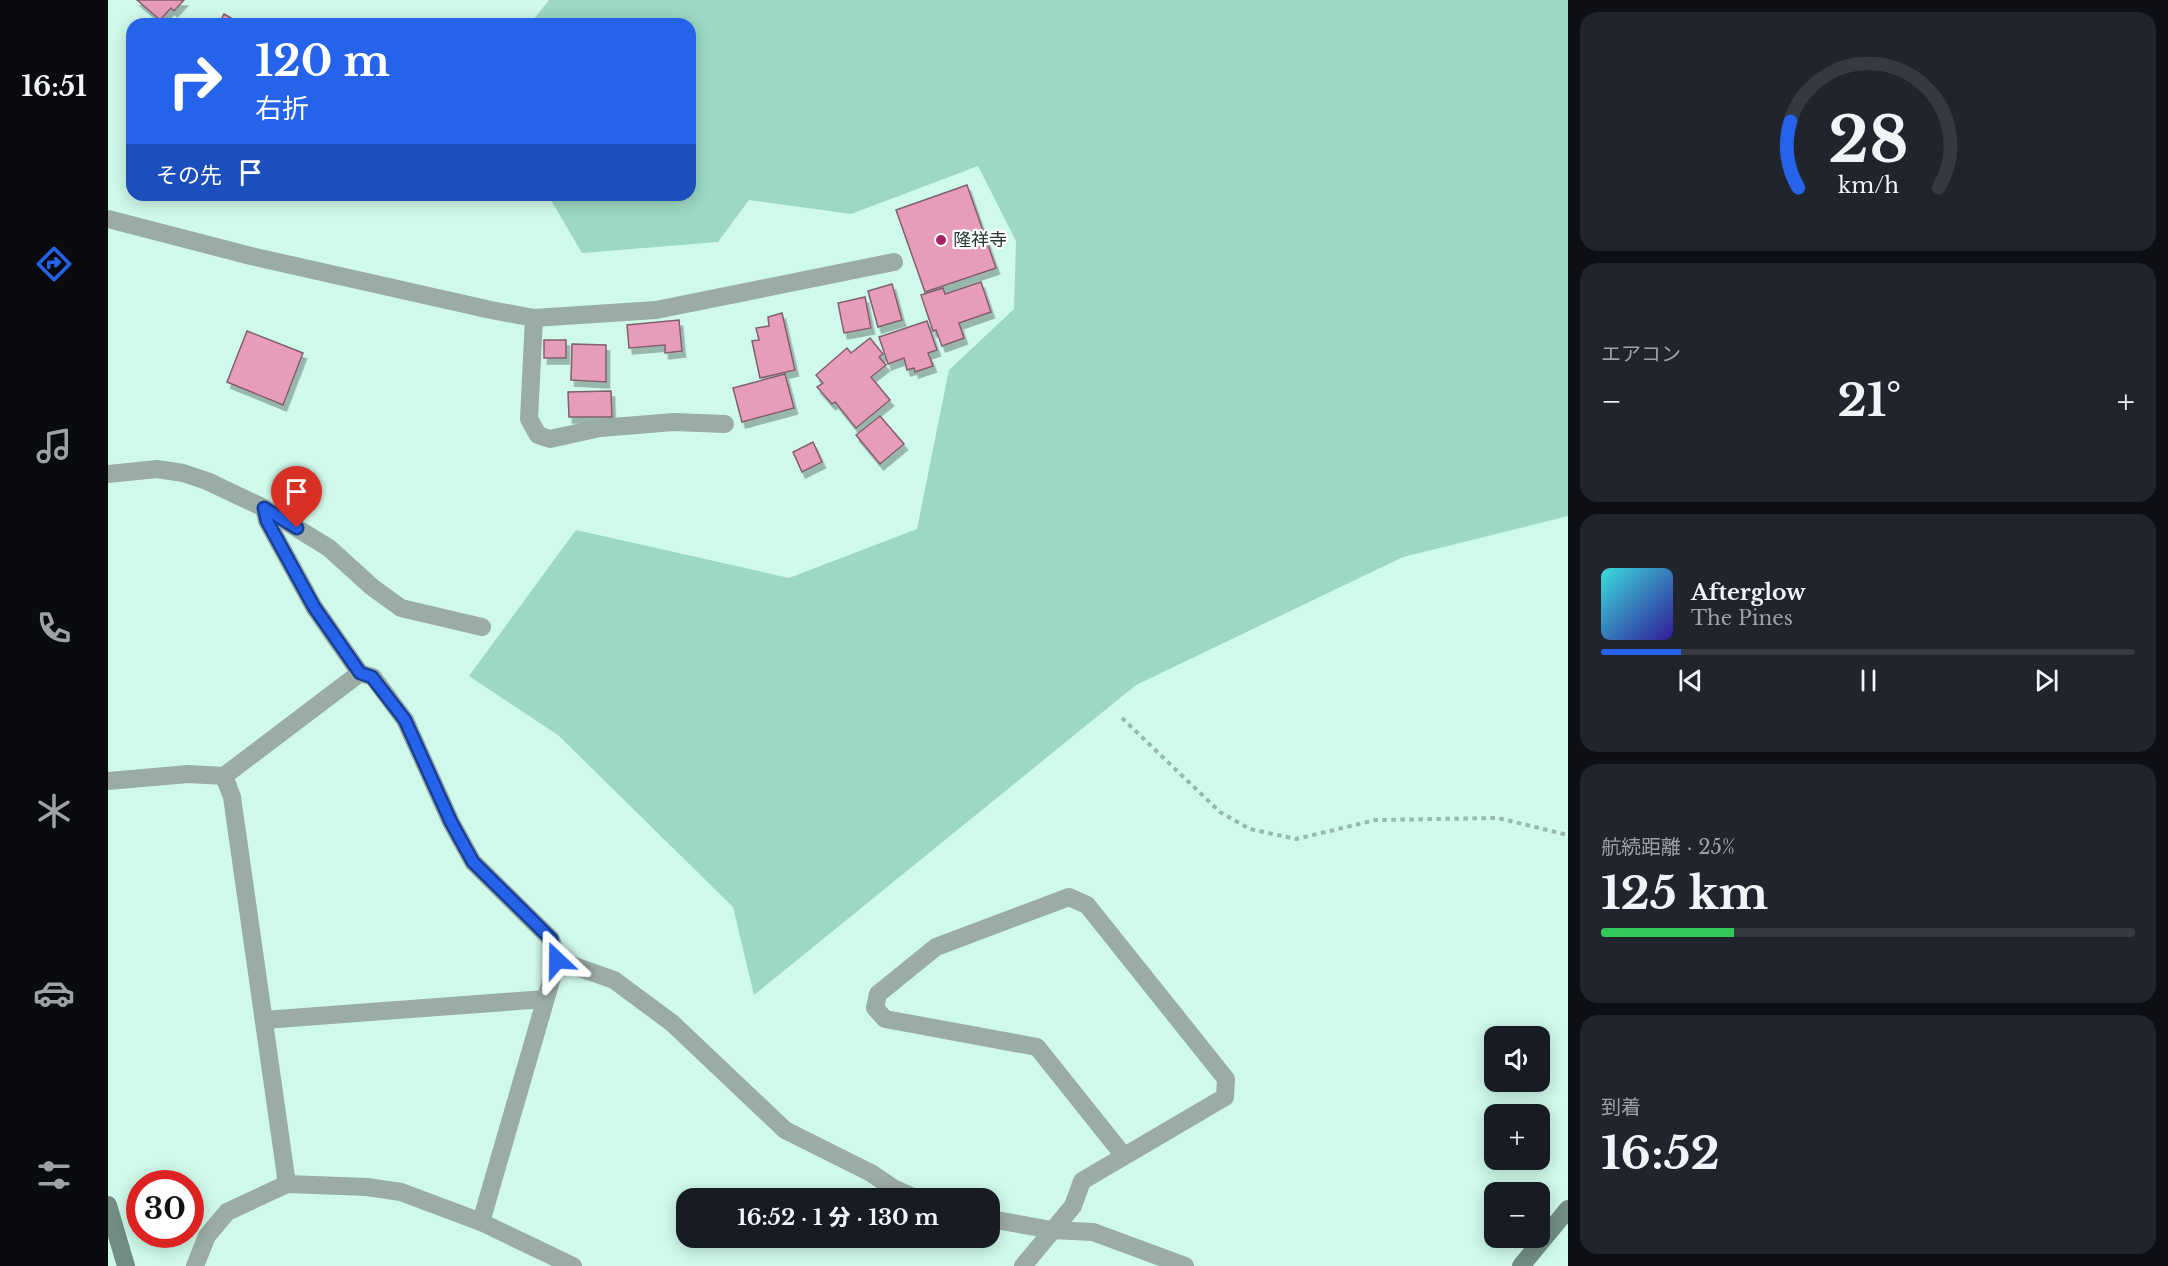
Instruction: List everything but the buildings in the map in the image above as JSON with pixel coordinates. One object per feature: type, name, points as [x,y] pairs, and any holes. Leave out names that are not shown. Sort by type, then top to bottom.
[{"type":"street","points":[[108,219],[251,256],[534,318],[657,310],[894,262]]},
{"type":"street","points":[[534,318],[529,419],[538,435],[550,440],[600,428],[674,422],[724,424]]},
{"type":"street","points":[[108,474],[157,469],[207,481],[264,508],[329,548],[372,587],[401,608],[482,627]]},
{"type":"street","points":[[264,508],[267,521],[314,607],[360,673],[372,677],[405,720],[451,822],[473,862],[551,939],[557,960],[481,1222]]},
{"type":"street","points":[[108,780],[188,774],[224,776],[360,673]]},
{"type":"street","points":[[224,776],[232,796],[287,1184]]},
{"type":"street","points":[[1023,1266],[1072,1206],[1082,1181],[1225,1097],[1226,1079],[1087,905],[1069,897],[936,947],[878,994],[875,1008],[885,1019],[1037,1047],[1124,1156]]},
{"type":"street","points":[[557,960],[614,980],[672,1023],[785,1130],[871,1173],[893,1188]]},
{"type":"street","points":[[264,1020],[545,999]]},
{"type":"street","points":[[195,1266],[207,1236],[227,1212],[287,1184],[367,1187],[401,1192],[481,1222],[573,1266]]},
{"type":"street","points":[[108,1205],[126,1266]]},
{"type":"street","points":[[1521,1266],[1568,1209]]},
{"type":"street","points":[[1000,1222],[1052,1230],[1093,1232],[1185,1266]]},
{"type":"path","points":[[1122,718],[1220,812],[1250,829],[1296,839],[1376,820],[1498,818],[1568,835]]},
{"type":"green space","points":[[549,0],[1568,0],[1568,516],[1403,557],[1136,685],[754,995],[733,907],[558,735],[469,676],[576,530],[789,578],[917,529],[949,370],[1014,309],[1016,241],[978,166],[851,214],[749,200],[718,242],[582,253],[552,201],[696,201],[696,18],[535,18]]},
{"type":"place","name":"隆祥寺","points":[[941,240]]},
{"type":"route","points":[[297,528],[264,508],[267,521],[314,607],[360,673],[372,677],[405,720],[451,822],[473,862],[551,939],[557,960]]}]
